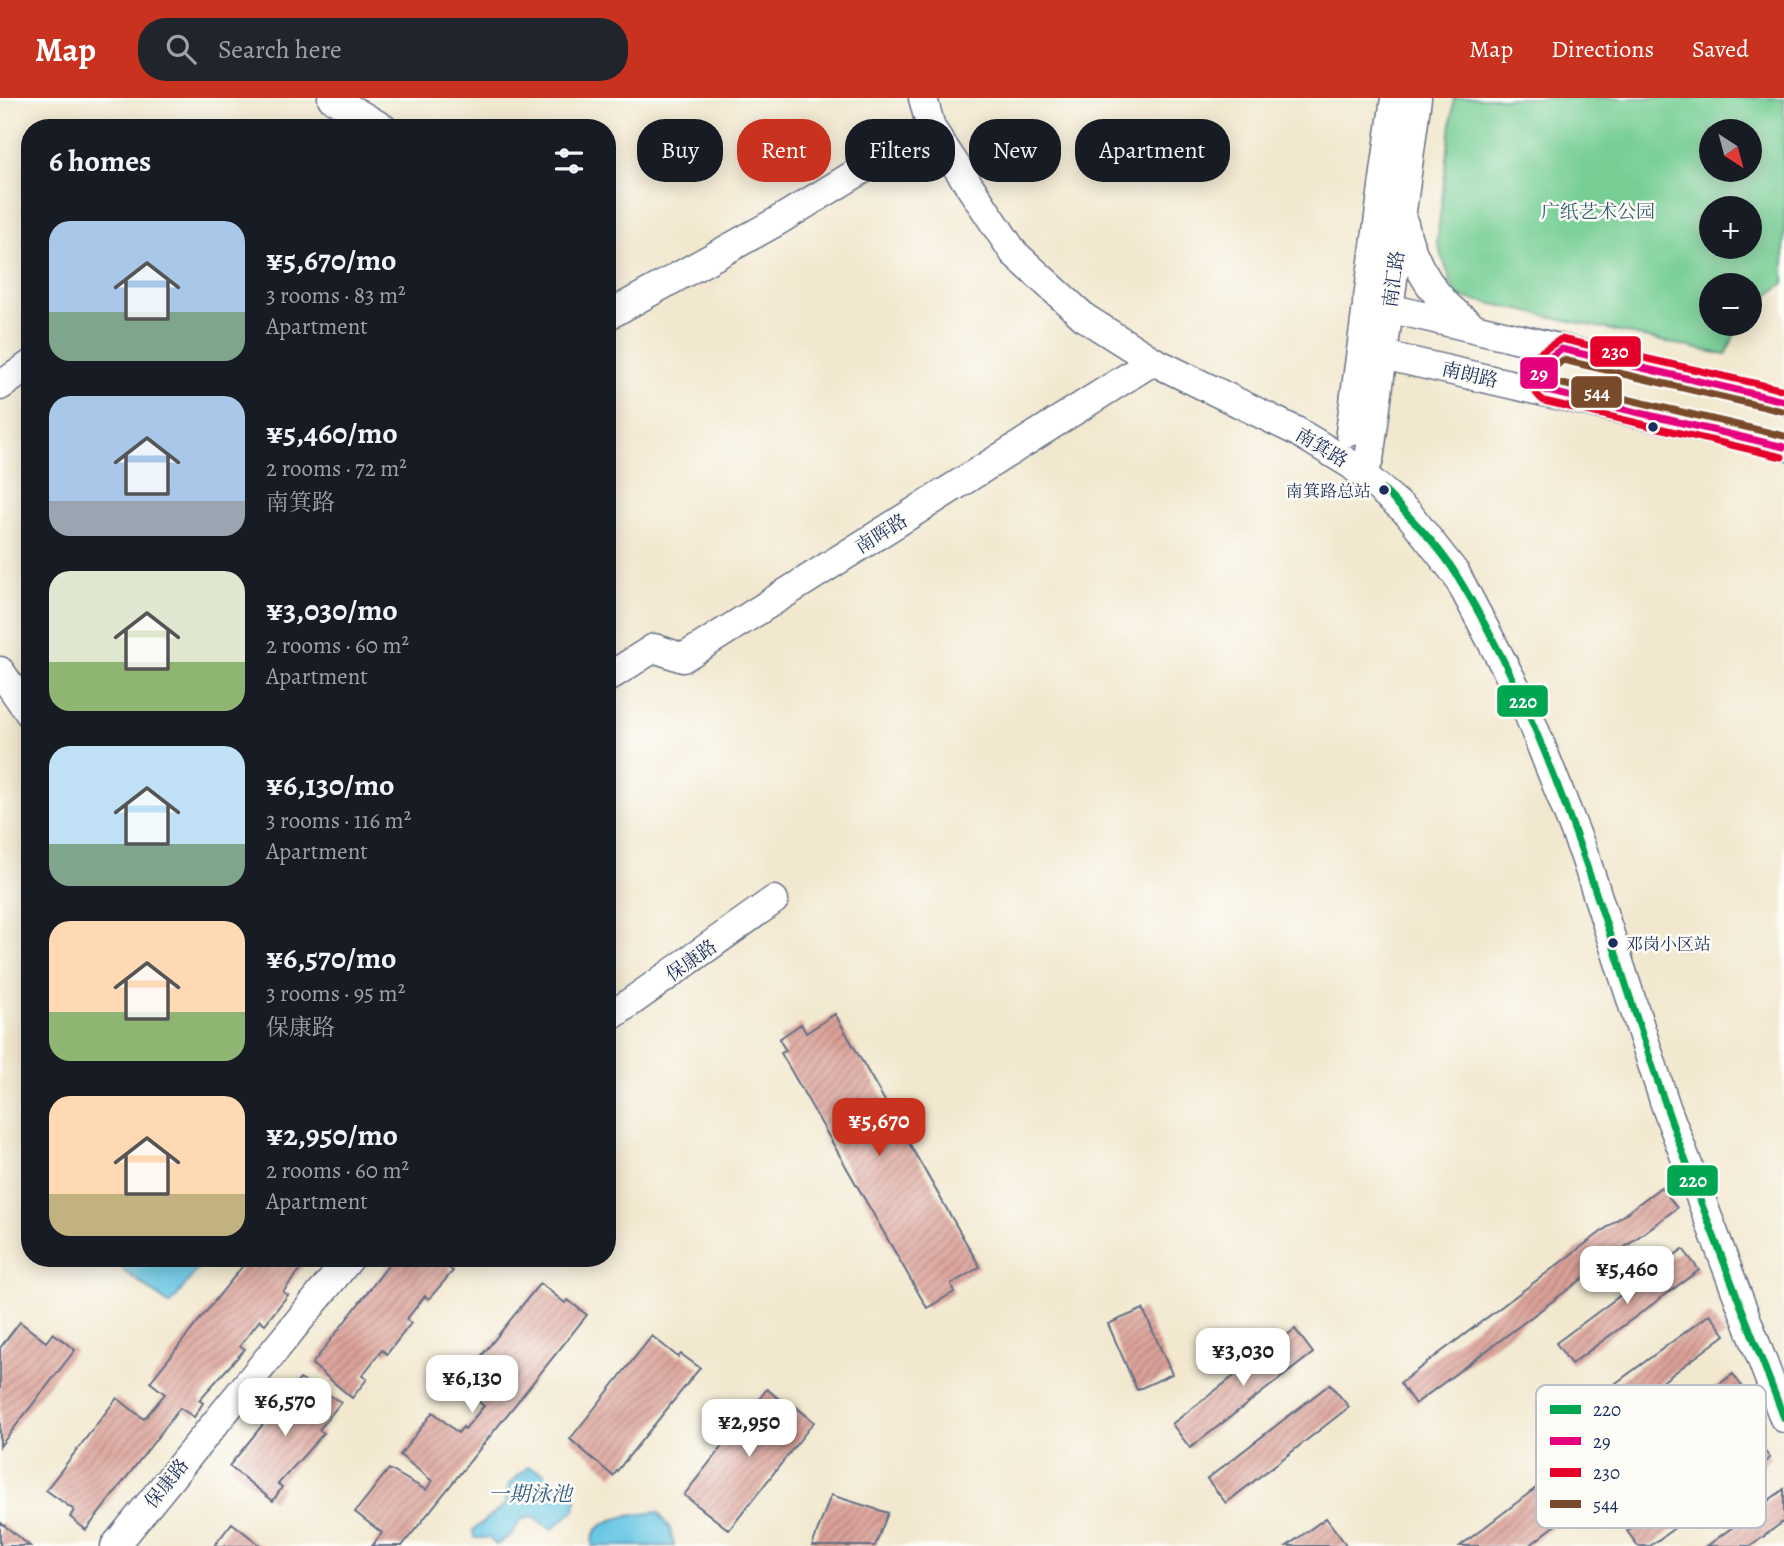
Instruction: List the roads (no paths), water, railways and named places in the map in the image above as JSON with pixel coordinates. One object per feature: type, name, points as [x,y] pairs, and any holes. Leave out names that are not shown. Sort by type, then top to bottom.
[{"type":"street","points":[[332,98],[364,119]]},
{"type":"street","name":"南箕路","points":[[923,98],[929,119]]},
{"type":"street","name":"南汇路","points":[[1350,432],[1395,98]]},
{"type":"street","name":"南汇路","points":[[1368,460],[1417,98]]},
{"type":"street","name":"南箕路","points":[[955,164],[1014,253],[1085,318],[1153,361],[1296,431],[1352,465],[1408,513],[1456,573],[1524,703],[1584,854],[1666,1107],[1784,1418]]},
{"type":"street","points":[[616,311],[776,222],[845,180]]},
{"type":"street","points":[[1402,212],[1411,250],[1428,282],[1450,309],[1480,330]]},
{"type":"street","points":[[1367,303],[1784,401]]},
{"type":"street","points":[[1547,391],[1539,374],[1540,365],[1561,349]]},
{"type":"street","name":"南朗路","points":[[1361,350],[1784,447]]},
{"type":"street","name":"南晖路","points":[[616,672],[654,648],[683,658],[1153,361]]},
{"type":"street","points":[[0,386],[21,371]]},
{"type":"street","points":[[0,671],[21,701]]},
{"type":"street","name":"保康路","points":[[616,1013],[774,900]]},
{"type":"street","name":"保康路","points":[[115,1546],[343,1267]]},
{"type":"water","points":[[123,1267],[199,1267],[170,1305],[122,1269]]},
{"type":"water","name":"一期泳池","points":[[528,1467],[543,1472],[572,1494],[576,1498],[575,1510],[552,1529],[532,1517],[522,1519],[511,1535],[496,1545],[489,1538],[474,1538],[473,1530],[505,1505],[509,1484]]},
{"type":"water","points":[[658,1512],[670,1529],[674,1546],[592,1546],[593,1536],[606,1522]]},
{"type":"place","name":"南箕路总站","points":[[1384,490]]},
{"type":"place","name":"邓岗小区站","points":[[1613,943]]},
{"type":"park label","name":"广纸艺术公园","points":[[1598,211]]}]
